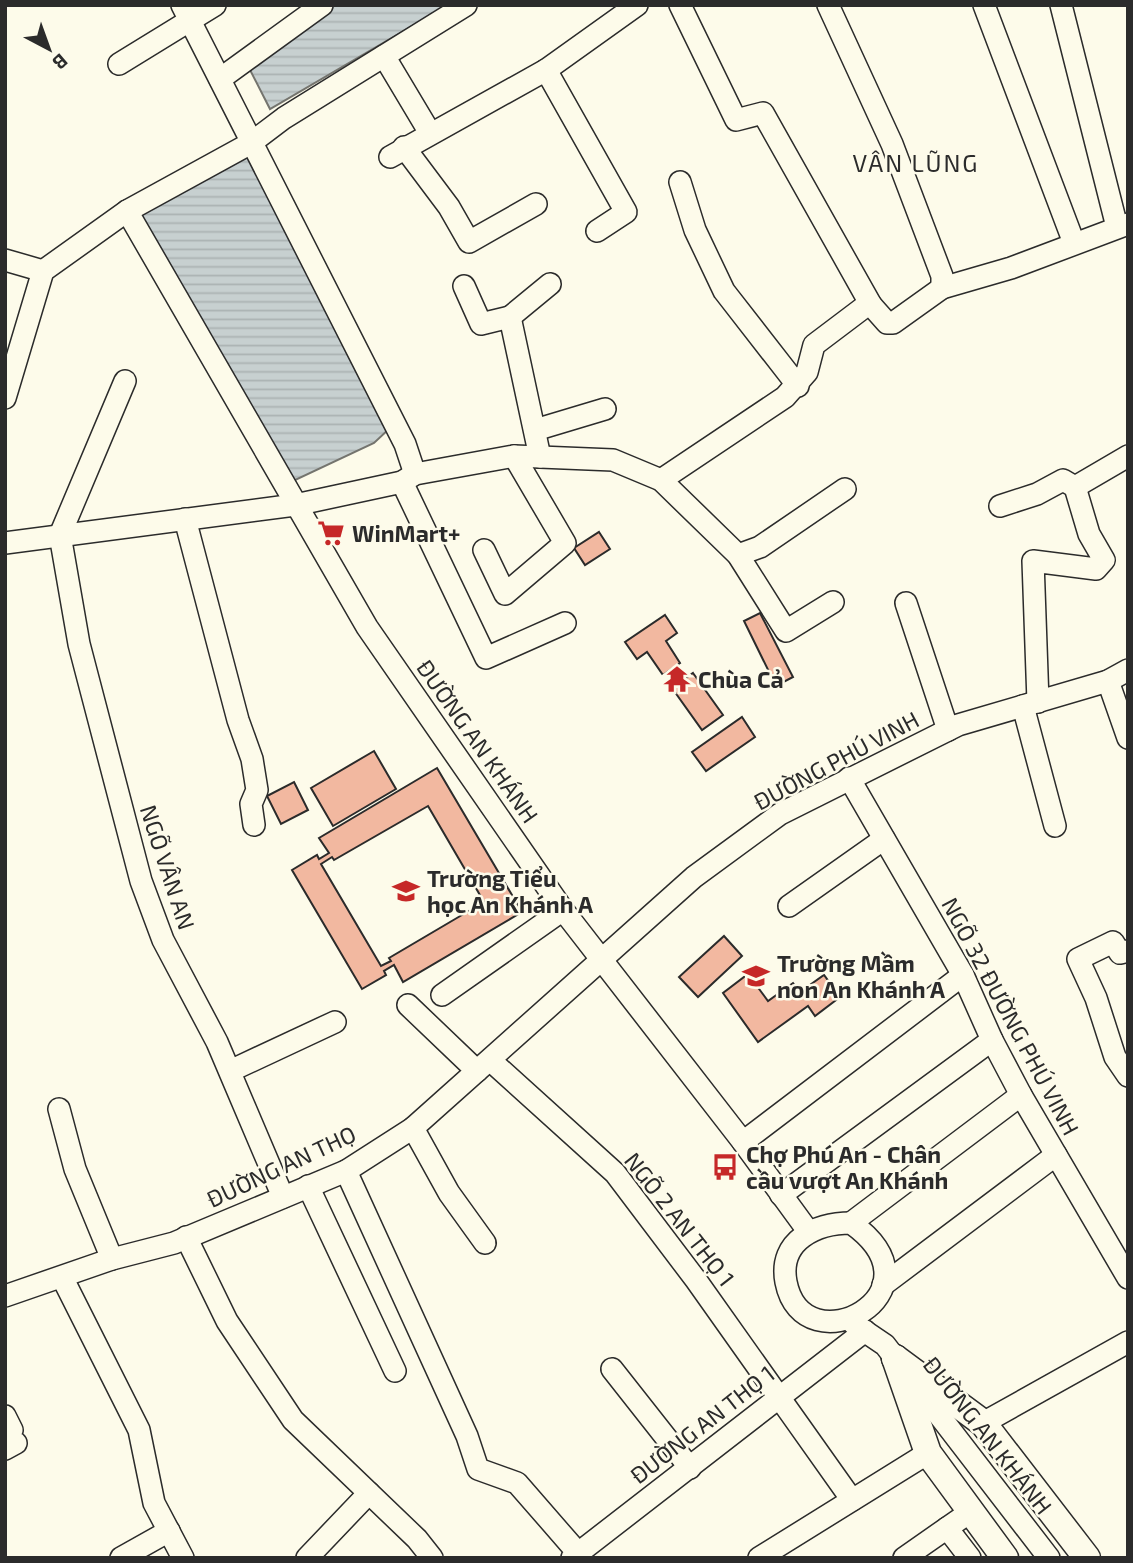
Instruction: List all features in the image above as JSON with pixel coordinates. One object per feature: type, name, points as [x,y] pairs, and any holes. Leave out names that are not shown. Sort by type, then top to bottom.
[{"type":"main road","points":[[890,1351],[983,1423],[1087,1558]]},
{"type":"main road","points":[[890,1351],[928,1453],[1005,1558]]},
{"type":"street","points":[[119,64],[187,13],[215,5]]},
{"type":"street","points":[[220,79],[322,5]]},
{"type":"street","points":[[5,398],[43,271],[127,211],[251,143],[284,118],[466,5]]},
{"type":"street","points":[[536,204],[469,242],[449,207],[397,152],[546,70],[637,5]]},
{"type":"street","points":[[680,5],[736,120],[763,113],[871,305],[887,323],[893,323],[942,288],[1011,268],[1123,226],[1061,5]]},
{"type":"street","points":[[828,5],[892,144],[942,276],[942,288]]},
{"type":"street","points":[[984,5],[1074,243]]},
{"type":"street","points":[[187,13],[404,444],[409,478],[486,658],[565,623]]},
{"type":"street","points":[[384,56],[430,133]]},
{"type":"street","points":[[546,70],[626,212],[597,231]]},
{"type":"street","points":[[680,181],[695,230],[724,291],[798,386]]},
{"type":"street","name":"ĐƯỜNG AN KHÁNH","points":[[127,211],[367,627],[563,910],[743,1142],[807,1231]]},
{"type":"street","points":[[5,260],[43,271]]},
{"type":"street","points":[[464,286],[481,324],[510,317],[550,284]]},
{"type":"street","points":[[661,480],[798,386],[807,372],[817,341],[854,313],[871,305]]},
{"type":"street","points":[[510,317],[540,457]]},
{"type":"street","points":[[60,535],[125,381]]},
{"type":"street","points":[[535,430],[604,409]]},
{"type":"street","points":[[484,550],[505,594],[565,543],[514,456]]},
{"type":"street","points":[[5,544],[295,505],[514,456],[613,460],[661,480],[738,555],[786,631],[833,602]]},
{"type":"street","points":[[1075,487],[1128,456]]},
{"type":"street","points":[[1000,506],[1037,494],[1063,480],[1075,487],[1089,534],[1104,560],[1096,569],[1033,562],[1030,704],[1055,826]]},
{"type":"street","points":[[738,555],[760,547],[845,489]]},
{"type":"street","points":[[185,519],[238,720],[252,759],[257,790],[251,804],[254,825]]},
{"type":"street","name":"NGÕ VÂN AN","points":[[60,535],[79,644],[141,881],[163,940],[230,1071],[282,1197]]},
{"type":"street","points":[[906,603],[948,730]]},
{"type":"street","name":"ĐƯỜNG PHÚ VINH","points":[[602,957],[694,877],[780,814],[948,730],[1108,681],[1128,670]]},
{"type":"street","points":[[1108,681],[1128,738]]},
{"type":"street","name":"NGÕ 32 ĐƯỜNG PHÚ VINH","points":[[849,778],[963,975],[992,1040],[1021,1095],[1128,1278]]},
{"type":"street","points":[[789,906],[884,839]]},
{"type":"street","points":[[442,995],[563,910]]},
{"type":"street","points":[[1128,951],[1120,953],[1113,942],[1078,959],[1100,1009],[1115,1057],[1128,1076]]},
{"type":"street","name":"ĐƯỜNG AN THỌ","points":[[5,1296],[186,1237],[346,1171],[413,1128],[602,957]]},
{"type":"street","points":[[743,1142],[963,975]]},
{"type":"street","name":"NGÕ 2 AN THỌ 1","points":[[408,1005],[615,1173],[780,1397],[852,1500]]},
{"type":"street","points":[[230,1071],[335,1022]]},
{"type":"street","points":[[781,1195],[992,1040]]},
{"type":"street","points":[[1021,1095],[851,1223],[822,1225],[807,1231],[793,1247],[786,1267],[790,1294],[809,1315],[857,1326],[879,1294],[1056,1155]]},
{"type":"street","points":[[59,1109],[75,1169],[112,1259]]},
{"type":"street","points":[[413,1128],[449,1193],[485,1243]]},
{"type":"street","points":[[346,1171],[467,1436],[478,1469],[517,1483],[575,1555]]},
{"type":"street","points":[[308,1186],[395,1371]]},
{"type":"street","points":[[851,1223],[873,1240],[880,1250],[885,1273],[879,1294]]},
{"type":"street","points":[[186,1237],[227,1321],[293,1420],[432,1558]]},
{"type":"street","points":[[63,1279],[139,1430],[154,1503],[183,1558]]},
{"type":"street","name":"ĐƯỜNG AN KHÁNH","points":[[879,1294],[890,1351]]},
{"type":"street","name":"ĐƯỜNG AN KHÁNH","points":[[857,1326],[890,1351],[1049,1558]]},
{"type":"street","name":"ĐƯỜNG AN THỌ 1","points":[[575,1555],[780,1397],[857,1326]]},
{"type":"street","points":[[983,1423],[1128,1342]]},
{"type":"street","points":[[612,1369],[690,1468]]},
{"type":"street","points":[[759,1558],[928,1453]]},
{"type":"street","points":[[306,1558],[369,1493]]},
{"type":"street","points":[[904,1558],[970,1511]]},
{"type":"street","points":[[947,1528],[970,1558]]},
{"type":"street","points":[[121,1558],[169,1531]]},
{"type":"shaded area","points":[[326,5],[448,5],[270,109],[246,62]]},
{"type":"shaded area","points":[[239,148],[258,157],[390,428],[374,443],[291,482],[137,209]]},
{"type":"building","points":[[599,532],[610,549],[585,565],[574,548]]},
{"type":"building","points":[[760,613],[793,677],[776,686],[744,621]]},
{"type":"building","points":[[665,615],[677,633],[666,641],[680,663],[663,675],[647,652],[637,659],[625,642]]},
{"type":"building","points":[[693,673],[723,715],[702,730],[672,688]]},
{"type":"building","points":[[742,717],[755,737],[706,771],[692,752]]},
{"type":"building","points":[[374,751],[396,789],[333,826],[311,788]]},
{"type":"building","points":[[437,768],[522,912],[403,982],[394,965],[384,971],[386,975],[362,989],[292,870],[317,855],[319,859],[329,853],[319,838]],"holes":[[[428,806],[484,902],[389,958],[391,961],[381,966],[321,864],[332,857],[334,860]]]},
{"type":"building","points":[[294,782],[308,810],[281,824],[267,796]]},
{"type":"building","points":[[724,936],[742,956],[698,997],[679,977]]},
{"type":"building","points":[[748,974],[768,1001],[793,983],[800,992],[824,975],[840,997],[815,1016],[808,1006],[758,1042],[723,993]]},
{"type":"place","name":"WinMart+","points":[[331,533]]},
{"type":"place","name":"Chùa Cả","points":[[677,679]]},
{"type":"place","name":"Trường Tiểu học An Khánh A","points":[[406,891]]},
{"type":"place","name":"Trường Mầm non An Khánh A","points":[[756,976]]},
{"type":"place","name":"Chợ Phú An - Chân cầu vượt An Khánh","points":[[725,1167]]},
{"type":"district","name":"VÂN LŨNG","points":[[916,162]]}]
